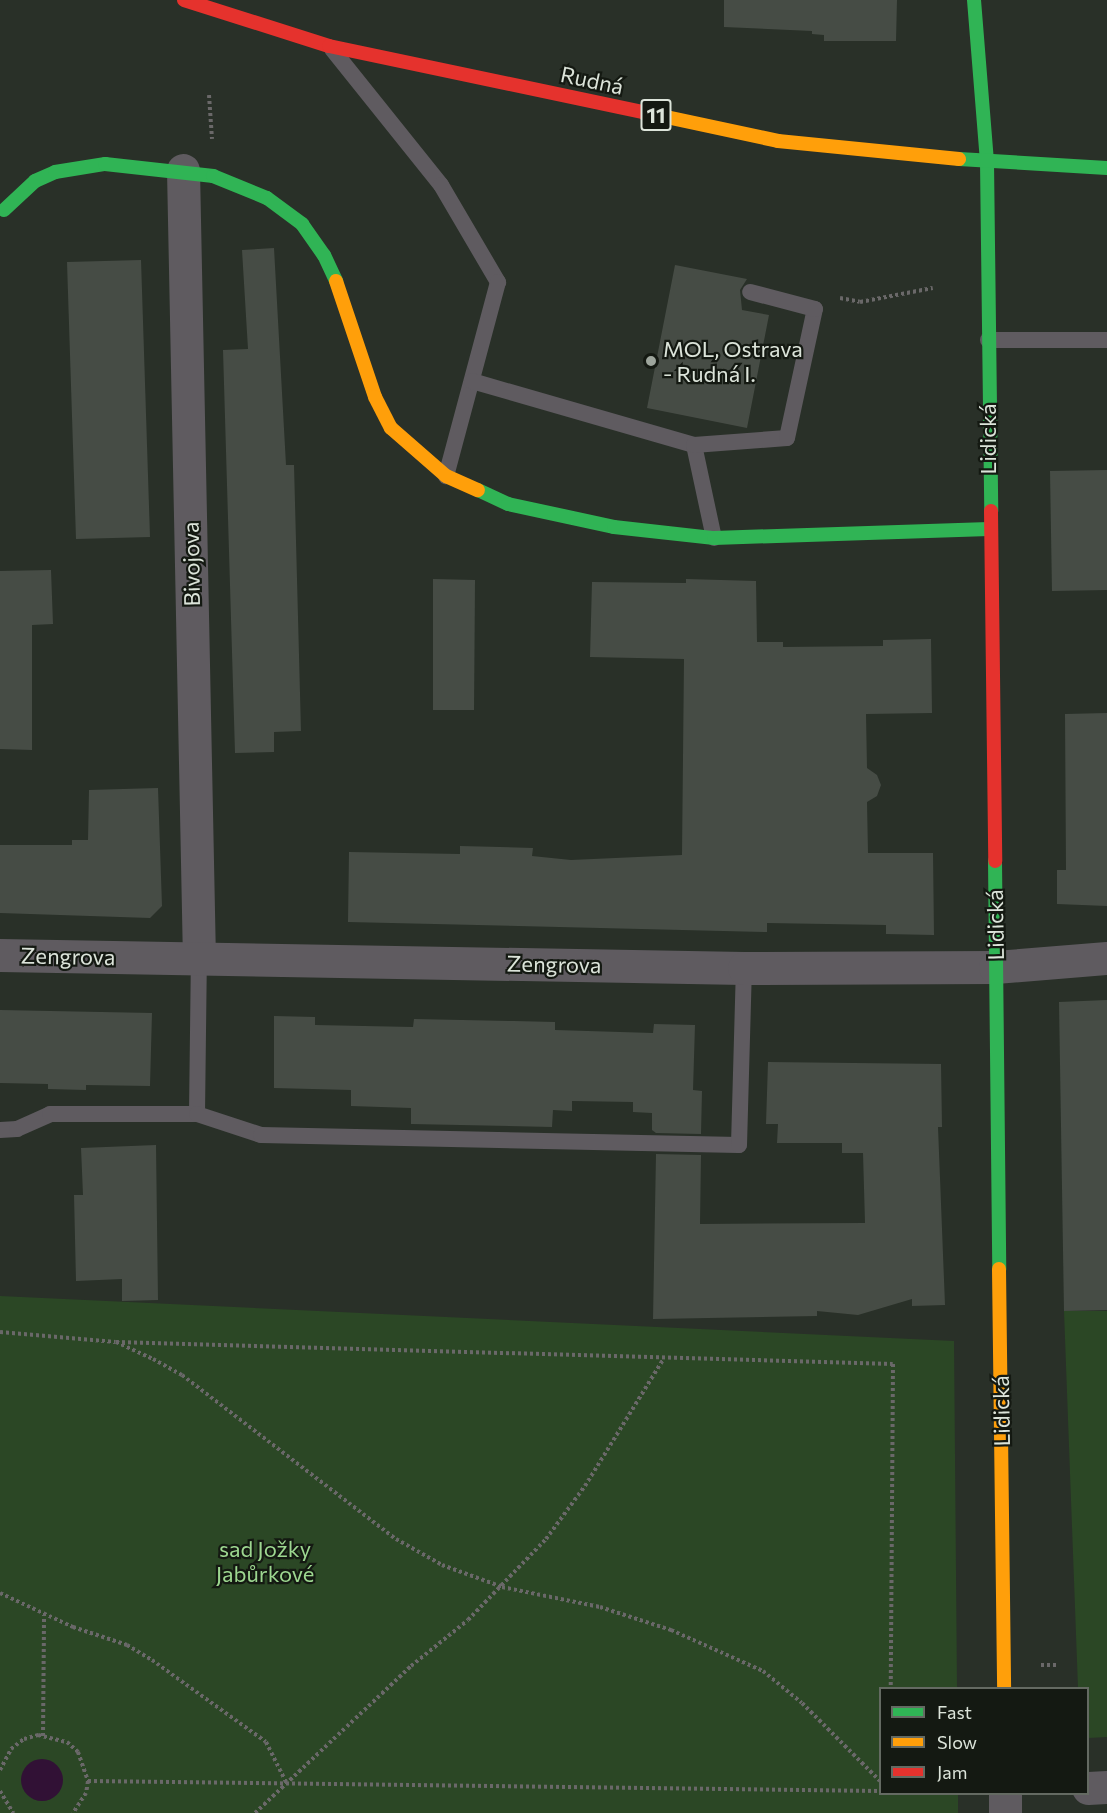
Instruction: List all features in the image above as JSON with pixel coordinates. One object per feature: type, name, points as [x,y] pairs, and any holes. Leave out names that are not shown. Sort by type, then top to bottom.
[{"type":"street","name":"Rudná","points":[[184,0],[329,46],[778,141],[987,162],[1107,168]]},
{"type":"street","name":"Lidická","points":[[974,0],[987,162],[989,529],[1004,1687]]},
{"type":"street","points":[[1,213],[35,181],[55,172],[105,164],[183,170],[213,176],[267,198],[302,224],[334,274],[382,413],[401,440],[446,476],[508,504],[614,527],[714,538],[989,529]]},
{"type":"street","name":"Bivojova","points":[[183,170],[199,958]]},
{"type":"street","name":"Zengrova","points":[[0,955],[744,968],[995,967],[1107,958]]},
{"type":"street","points":[[1089,1788],[1107,1786]]},
{"type":"street","points":[[1005,1795],[1005,1813]]},
{"type":"lane","points":[[329,46],[441,185],[498,282],[446,476]]},
{"type":"lane","points":[[472,381],[694,445],[788,438],[815,309],[750,292]]},
{"type":"lane","points":[[988,340],[1107,339]]},
{"type":"lane","points":[[694,445],[714,538]]},
{"type":"lane","points":[[197,1114],[199,958]]},
{"type":"lane","points":[[0,1130],[17,1129],[51,1114],[197,1114],[261,1135],[739,1145],[744,968]]},
{"type":"path","points":[[804,306],[807,291],[860,302],[933,288]]},
{"type":"path","points":[[0,1332],[116,1342],[893,1365],[891,1687]]},
{"type":"path","points":[[116,1342],[182,1375],[396,1539],[442,1565],[502,1587],[600,1606],[671,1630],[763,1671],[802,1703],[879,1780]]},
{"type":"path","points":[[255,1813],[286,1782],[502,1587],[546,1539],[585,1486],[664,1358]]},
{"type":"path","points":[[0,1593],[44,1615],[127,1645],[152,1660],[266,1742],[286,1782]]},
{"type":"path","points":[[43,1736],[44,1615]]},
{"type":"path","points":[[0,1770],[11,1749],[24,1739],[43,1736],[67,1742],[78,1752],[88,1780],[86,1793],[73,1813]]},
{"type":"path","points":[[88,1780],[879,1791]]},
{"type":"path","points":[[0,1791],[13,1813]]},
{"type":"green space","name":"sad Jožky Jabůrkové","points":[[0,1296],[954,1341],[957,1687],[879,1687],[879,1795],[958,1795],[958,1813],[0,1813]]},
{"type":"green space","points":[[1064,1311],[1107,1311],[1107,1737],[1089,1738],[1089,1687],[1078,1687]]},
{"type":"shaded area","points":[[42,1759],[50,1760],[57,1765],[62,1772],[62,1788],[57,1795],[50,1800],[42,1801],[34,1800],[27,1795],[22,1788],[21,1780],[22,1772],[27,1765],[34,1760]]},
{"type":"building","points":[[724,0],[897,0],[896,41],[824,41],[824,35],[812,34],[812,31],[724,27]]},
{"type":"building","points":[[274,248],[286,465],[294,465],[301,731],[274,732],[274,752],[235,753],[223,350],[248,349],[242,250]]},
{"type":"building","points":[[141,260],[150,537],[76,539],[67,262]]},
{"type":"building","points":[[675,265],[747,279],[740,290],[742,310],[769,315],[747,428],[647,408]]},
{"type":"building","points":[[1107,470],[1107,590],[1052,591],[1050,471]]},
{"type":"building","points":[[51,570],[53,624],[32,625],[32,750],[0,749],[0,571]]},
{"type":"building","points":[[433,579],[475,580],[474,710],[433,710]]},
{"type":"building","points":[[686,579],[756,581],[757,642],[783,642],[783,647],[883,646],[883,640],[931,639],[932,713],[866,714],[867,768],[877,775],[881,785],[877,796],[867,802],[868,853],[933,853],[934,935],[886,934],[886,925],[767,923],[767,932],[348,922],[349,852],[460,854],[460,846],[533,848],[532,856],[571,860],[682,855],[684,659],[590,657],[592,582],[686,583]]},
{"type":"building","points":[[1107,713],[1107,906],[1057,904],[1057,870],[1066,870],[1065,714]]},
{"type":"building","points":[[158,788],[162,906],[150,918],[0,913],[0,845],[72,845],[72,840],[88,840],[89,790]]},
{"type":"building","points":[[1107,1000],[1107,1310],[1064,1311],[1059,1002]]},
{"type":"building","points":[[0,1010],[152,1013],[150,1086],[86,1085],[86,1090],[48,1089],[48,1084],[0,1083]]},
{"type":"building","points":[[274,1016],[315,1017],[315,1025],[413,1027],[414,1019],[514,1021],[555,1022],[555,1030],[653,1033],[654,1024],[695,1025],[693,1090],[702,1091],[701,1134],[656,1133],[652,1130],[652,1113],[633,1112],[633,1102],[572,1101],[572,1111],[553,1110],[552,1127],[411,1124],[411,1108],[351,1106],[351,1090],[274,1088]]},
{"type":"building","points":[[768,1062],[941,1064],[942,1127],[938,1127],[945,1305],[912,1306],[912,1299],[858,1315],[817,1311],[817,1316],[653,1319],[656,1154],[701,1155],[700,1224],[865,1223],[863,1153],[842,1153],[842,1143],[777,1143],[778,1124],[766,1124]]},
{"type":"building","points":[[156,1145],[158,1300],[122,1301],[122,1279],[76,1281],[74,1195],[83,1195],[81,1148]]},
{"type":"traffic: fast","points":[[974,0],[987,162],[991,511]]},
{"type":"traffic: fast","points":[[959,159],[1107,168]]},
{"type":"traffic: fast","points":[[4,210],[35,181],[55,172],[105,164],[213,176],[267,198],[302,224],[324,255],[336,281]]},
{"type":"traffic: fast","points":[[478,490],[508,504],[614,527],[714,538],[989,529]]},
{"type":"traffic: fast","points":[[995,861],[999,1269]]},
{"type":"traffic: slow","points":[[643,112],[778,141],[959,159]]},
{"type":"traffic: slow","points":[[336,281],[375,397],[391,428],[446,476],[478,490]]},
{"type":"traffic: slow","points":[[999,1269],[1004,1687]]},
{"type":"traffic: jam","points":[[184,0],[329,46],[643,112]]},
{"type":"traffic: jam","points":[[991,511],[995,861]]},
{"type":"place","name":"MOL, Ostrava - Rudná I.","points":[[651,361]]}]
